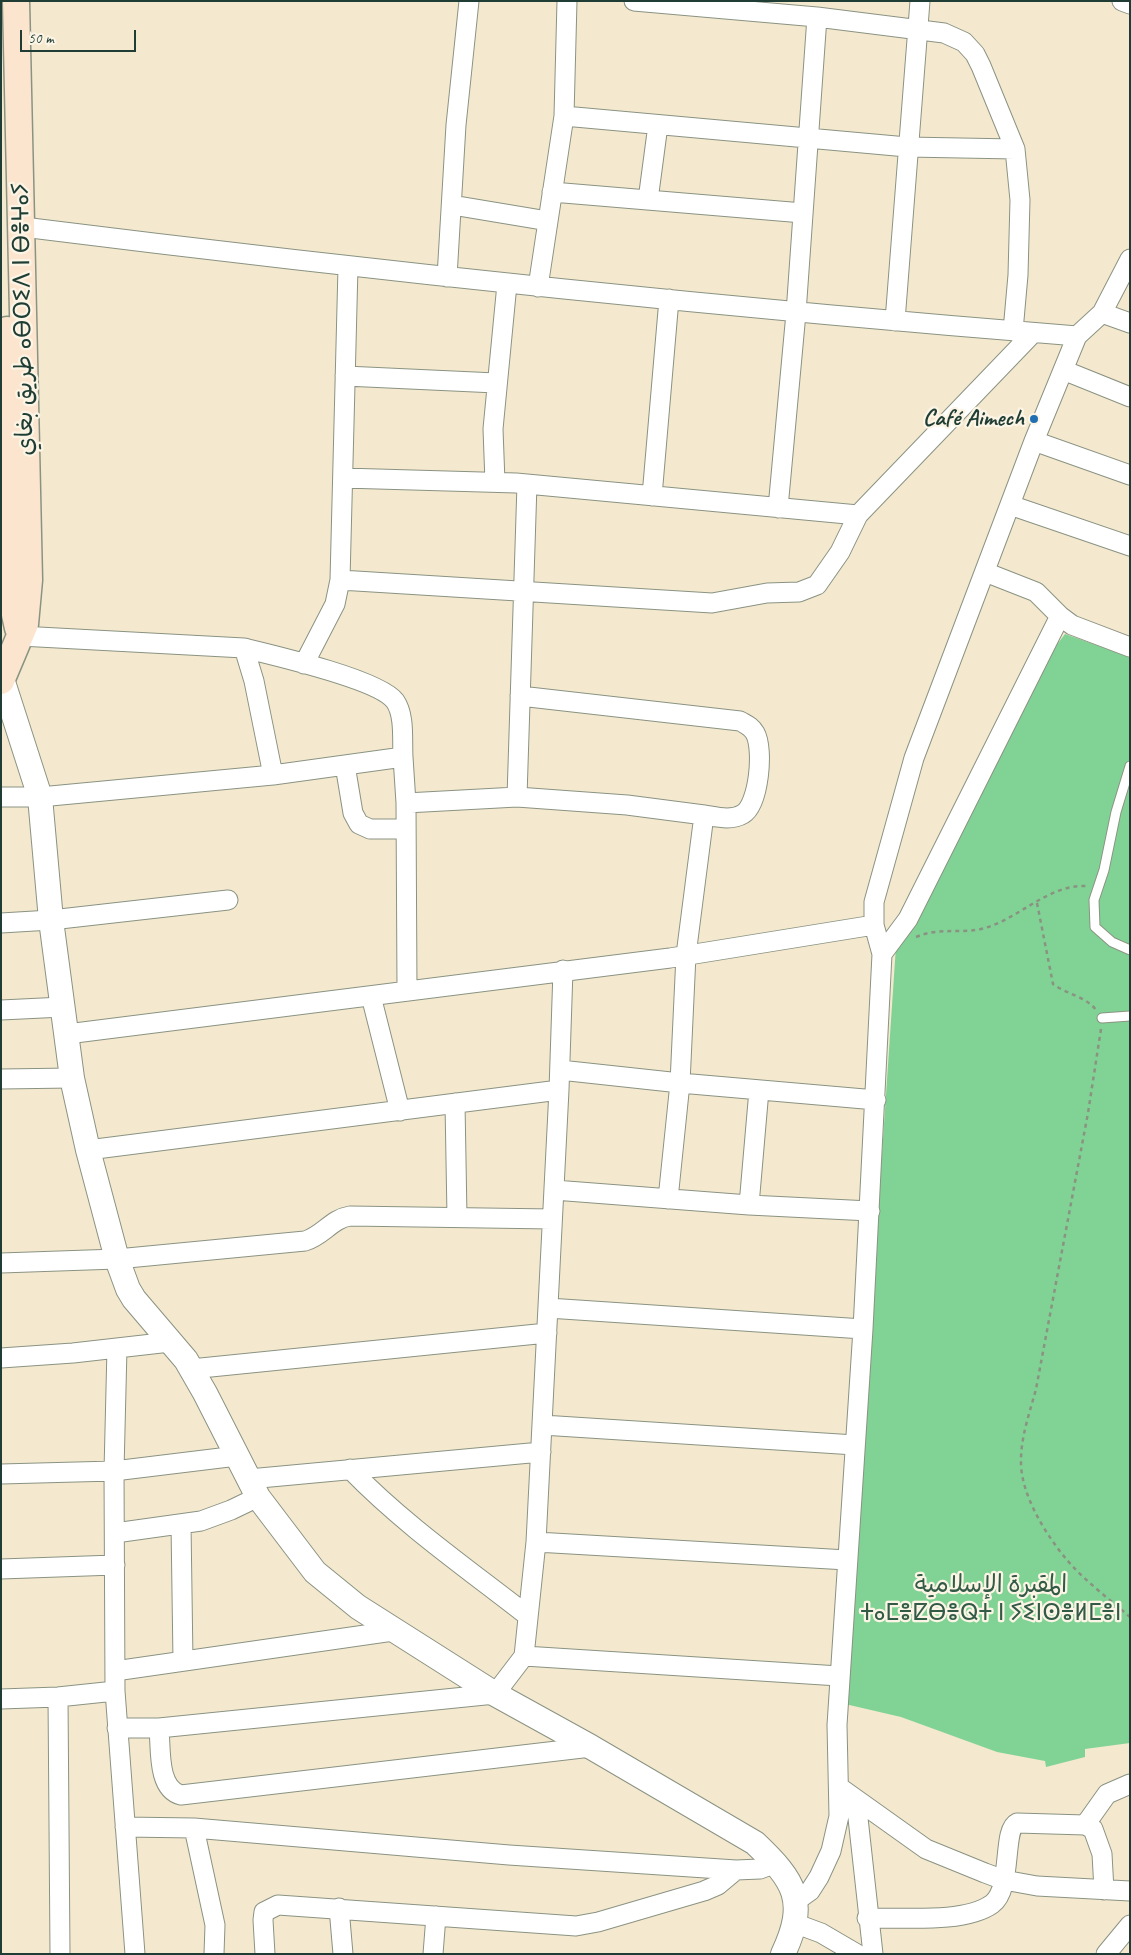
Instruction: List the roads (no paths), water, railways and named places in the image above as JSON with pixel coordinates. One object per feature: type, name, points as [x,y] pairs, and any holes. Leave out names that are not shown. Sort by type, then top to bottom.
[{"type":"main road","name":"طريق بغاي ⴰⴱⵔⵉⴷ ⵏ ⴱⴻⵖⴰⵢ","points":[[2,680],[28,611],[29,580],[23,227],[16,1]]},
{"type":"main road","name":"طريق بغاي ⴰⴱⵔⵉⴷ ⵏ ⴱⴻⵖⴰⵢ","points":[[1,19],[5,126],[10,592],[20,636]]},
{"type":"street","points":[[447,277],[456,125],[469,1]]},
{"type":"street","points":[[538,287],[564,116],[567,1]]},
{"type":"street","points":[[634,1],[817,17],[944,33],[964,42],[974,54],[1015,149],[1020,200],[1018,276],[1013,331]]},
{"type":"street","points":[[894,321],[916,30],[920,1]]},
{"type":"street","points":[[1122,1],[1130,4]]},
{"type":"street","points":[[778,508],[796,313],[817,17]]},
{"type":"street","points":[[564,116],[907,147],[1015,149]]},
{"type":"street","points":[[648,200],[658,125]]},
{"type":"street","points":[[552,192],[803,213]]},
{"type":"street","points":[[452,205],[548,221]]},
{"type":"street","points":[[23,227],[348,267],[507,284],[796,313],[1077,336]]},
{"type":"street","points":[[783,1954],[795,1912],[819,1877],[831,1851],[838,1816],[837,1725],[839,1676],[864,1330],[882,954],[874,925],[874,902],[914,758],[1034,441],[1077,336],[1102,313],[1130,259]]},
{"type":"street","points":[[304,664],[335,604],[340,580],[348,267]]},
{"type":"street","points":[[495,482],[493,429],[507,284]]},
{"type":"street","points":[[652,496],[669,300]]},
{"type":"street","points":[[1102,313],[1130,324]]},
{"type":"street","points":[[340,580],[698,604],[766,593],[799,592],[817,585],[840,552],[858,515],[1033,333]]},
{"type":"street","points":[[1063,370],[1130,397]]},
{"type":"street","points":[[345,376],[496,383]]},
{"type":"street","points":[[1034,441],[1130,475]]},
{"type":"street","points":[[343,478],[527,484],[858,515]]},
{"type":"street","points":[[517,797],[527,484]]},
{"type":"street","points":[[1010,505],[1130,546]]},
{"type":"street","points":[[985,572],[1036,592],[1072,625],[1130,647]]},
{"type":"street","points":[[882,954],[908,919],[1060,616]]},
{"type":"street","points":[[20,636],[244,648],[304,664],[372,686],[388,694],[400,712],[404,757],[407,991]]},
{"type":"street","points":[[244,648],[254,681],[273,775]]},
{"type":"street","points":[[2,680],[40,797],[51,920],[72,1078],[88,1150],[117,1258],[128,1289],[191,1369],[253,1488],[315,1572],[341,1594],[393,1631],[495,1694],[591,1747],[755,1843],[776,1863],[790,1881],[795,1912],[821,1933],[857,1954]]},
{"type":"street","points":[[406,803],[517,797],[627,805],[731,818],[743,814],[751,806],[757,784],[760,753],[756,735],[751,727],[740,721],[520,696]]},
{"type":"street","points":[[1,797],[40,797],[273,775],[404,757]]},
{"type":"street","points":[[344,765],[353,813],[359,824],[370,829],[406,829]]},
{"type":"street","points":[[668,1199],[680,1083],[686,955],[704,815]]},
{"type":"street","points":[[1,923],[51,920],[228,900]]},
{"type":"street","points":[[67,1034],[686,955],[874,925]]},
{"type":"street","points":[[117,1728],[159,1728],[495,1694],[524,1656],[536,1542],[560,1070],[563,970]]},
{"type":"street","points":[[371,996],[400,1111]]},
{"type":"street","points":[[1,1010],[63,1007]]},
{"type":"street","points":[[560,1070],[680,1083],[876,1100]]},
{"type":"street","points":[[1,1080],[72,1078]]},
{"type":"street","points":[[88,1150],[559,1090]]},
{"type":"street","points":[[749,1205],[759,1090]]},
{"type":"street","points":[[455,1103],[457,1218]]},
{"type":"street","points":[[554,1190],[749,1205],[870,1210]]},
{"type":"street","points":[[1,1262],[117,1258],[305,1241],[315,1238],[332,1222],[350,1216],[552,1219]]},
{"type":"street","points":[[548,1308],[864,1330]]},
{"type":"street","points":[[191,1369],[547,1333]]},
{"type":"street","points":[[1,1358],[170,1342]]},
{"type":"street","points":[[117,1348],[114,1471],[115,1691],[135,1954]]},
{"type":"street","points":[[542,1426],[855,1445]]},
{"type":"street","points":[[115,1533],[201,1521],[231,1510],[253,1488],[350,1469],[540,1452]]},
{"type":"street","points":[[1,1474],[114,1471],[237,1456]]},
{"type":"street","points":[[350,1469],[370,1489],[435,1543],[528,1616]]},
{"type":"street","points":[[182,1524],[183,1661]]},
{"type":"street","points":[[536,1542],[847,1560]]},
{"type":"street","points":[[1,1569],[115,1565]]},
{"type":"street","points":[[115,1671],[393,1631]]},
{"type":"street","points":[[524,1656],[839,1676]]},
{"type":"street","points":[[1,1699],[58,1697],[115,1691]]},
{"type":"street","points":[[58,1697],[60,1954]]},
{"type":"street","points":[[159,1728],[166,1784],[175,1793],[182,1795],[591,1747]]},
{"type":"street","points":[[1085,1824],[1107,1794],[1130,1784]]},
{"type":"street","points":[[839,1787],[926,1849],[1004,1880],[1037,1886],[1130,1891]]},
{"type":"street","points":[[856,1800],[873,1954]]},
{"type":"street","points":[[868,1918],[955,1916],[973,1913],[993,1904],[1000,1893],[1004,1880],[1010,1833],[1013,1825],[1017,1823],[1085,1824],[1093,1829],[1102,1854],[1104,1890]]},
{"type":"street","points":[[125,1827],[194,1828],[509,1855],[736,1870],[760,1869],[776,1863]]},
{"type":"street","points":[[194,1828],[215,1925],[214,1954]]},
{"type":"street","points":[[265,1954],[264,1912],[278,1905],[576,1926],[598,1922],[704,1891],[718,1885],[736,1870]]},
{"type":"street","points":[[339,1908],[343,1954]]},
{"type":"street","points":[[433,1954],[436,1916]]},
{"type":"street","points":[[1106,1954],[1130,1926]]},
{"type":"lane","points":[[1130,766],[1116,812],[1104,870],[1094,900],[1095,927],[1112,942],[1130,950]]},
{"type":"lane","points":[[1102,1018],[1130,1016]]},
{"type":"place","name":"Café Aimech","points":[[1034,419]]},
{"type":"park label","name":"المقبرة الإسلامية ⵜⴰⵎⴻⵇⴱⴻⵕⵜ ⵏ ⵢⵉⵏⵙⴻⵍⵎⴻⵏ","points":[[991,1600]]}]
